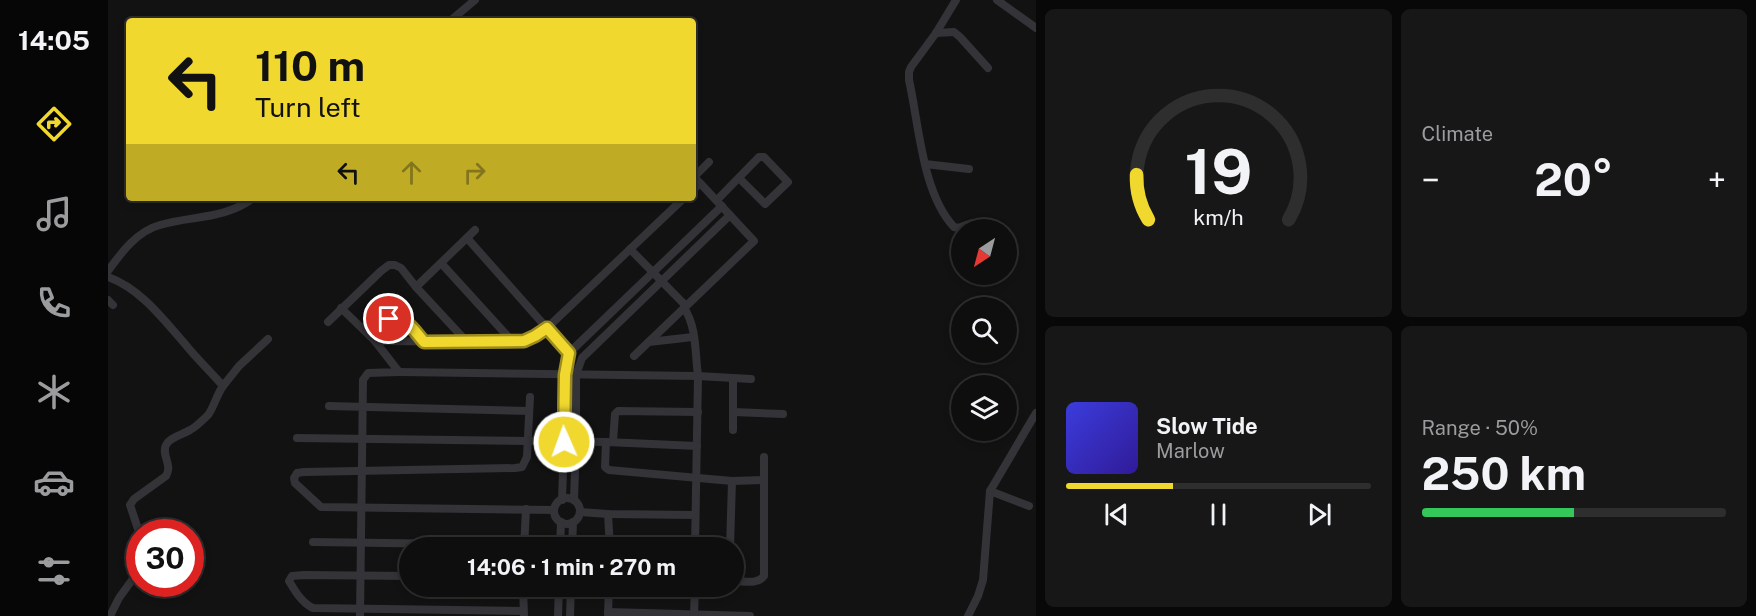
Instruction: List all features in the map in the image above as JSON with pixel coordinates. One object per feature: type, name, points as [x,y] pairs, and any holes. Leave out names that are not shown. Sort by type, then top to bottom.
[{"type":"street","points":[[454,18],[475,0]]},
{"type":"street","points":[[951,223],[938,202],[925,164],[909,72],[956,0]]},
{"type":"street","points":[[997,0],[1036,28]]},
{"type":"street","points":[[936,33],[954,32],[968,44],[988,68]]},
{"type":"street","points":[[562,500],[565,375],[569,353],[720,203],[739,178],[759,158],[764,157],[788,182],[765,204],[739,178]]},
{"type":"street","points":[[696,175],[709,162]]},
{"type":"street","points":[[925,164],[969,169]]},
{"type":"street","points":[[634,356],[754,241],[696,179]]},
{"type":"street","points":[[696,187],[700,183]]},
{"type":"street","points":[[108,271],[130,244],[159,225],[202,219],[231,210],[249,201]]},
{"type":"street","points":[[373,339],[424,342],[524,341],[547,328],[681,201]]},
{"type":"street","points":[[574,500],[558,502],[554,510],[556,518],[561,522],[567,524],[573,522],[580,512],[574,500],[576,375],[582,358],[730,215]]},
{"type":"street","points":[[416,287],[475,230]]},
{"type":"street","points":[[467,238],[569,353]]},
{"type":"street","points":[[630,249],[686,306],[684,308],[693,326],[698,376],[694,537]]},
{"type":"street","points":[[441,263],[513,342]]},
{"type":"street","points":[[328,322],[389,265],[395,265],[401,268],[467,342]]},
{"type":"street","points":[[108,277],[127,287],[143,300],[171,327],[222,386]]},
{"type":"street","points":[[341,308],[373,339],[399,372]]},
{"type":"street","points":[[373,339],[389,319],[399,317],[424,342]]},
{"type":"street","points":[[649,342],[693,337]]},
{"type":"street","points":[[135,519],[130,505],[132,502],[169,472],[166,445],[170,440],[192,429],[209,413],[222,386],[239,366],[268,339]]},
{"type":"street","points":[[360,612],[362,406],[363,380],[368,373],[698,376],[751,379]]},
{"type":"street","points":[[733,378],[733,430]]},
{"type":"street","points":[[530,396],[527,457],[522,467],[304,472],[297,473],[294,478],[295,483],[321,507],[554,510]]},
{"type":"street","points":[[329,406],[529,411]]},
{"type":"street","points":[[698,412],[618,411],[615,414],[605,467],[609,470],[695,478],[732,481],[764,480]]},
{"type":"street","points":[[733,412],[783,414]]},
{"type":"street","points":[[968,616],[983,580],[990,491],[1036,413]]},
{"type":"street","points":[[297,438],[609,442],[697,446]]},
{"type":"street","points":[[744,581],[761,581],[764,576],[764,457]]},
{"type":"street","points":[[730,537],[732,481]]},
{"type":"street","points":[[990,491],[1029,506]]},
{"type":"street","points":[[524,537],[526,509]]},
{"type":"street","points":[[580,512],[694,515]]},
{"type":"street","points":[[609,514],[610,537]]},
{"type":"street","points":[[560,537],[561,522]]},
{"type":"street","points":[[572,537],[573,522]]},
{"type":"street","points":[[313,542],[399,544]]},
{"type":"street","points":[[399,576],[304,575],[292,576],[289,581],[307,606],[360,612],[523,613],[524,597]]},
{"type":"street","points":[[110,616],[126,588]]},
{"type":"street","points":[[558,616],[559,597]]},
{"type":"street","points":[[570,616],[571,597]]},
{"type":"street","points":[[609,597],[608,614],[750,616]]},
{"type":"street","points":[[694,615],[695,597]]},
{"type":"route","points":[[389,319],[399,317],[424,342],[524,341],[547,328],[569,353],[566,359],[563,406],[564,442]]}]
